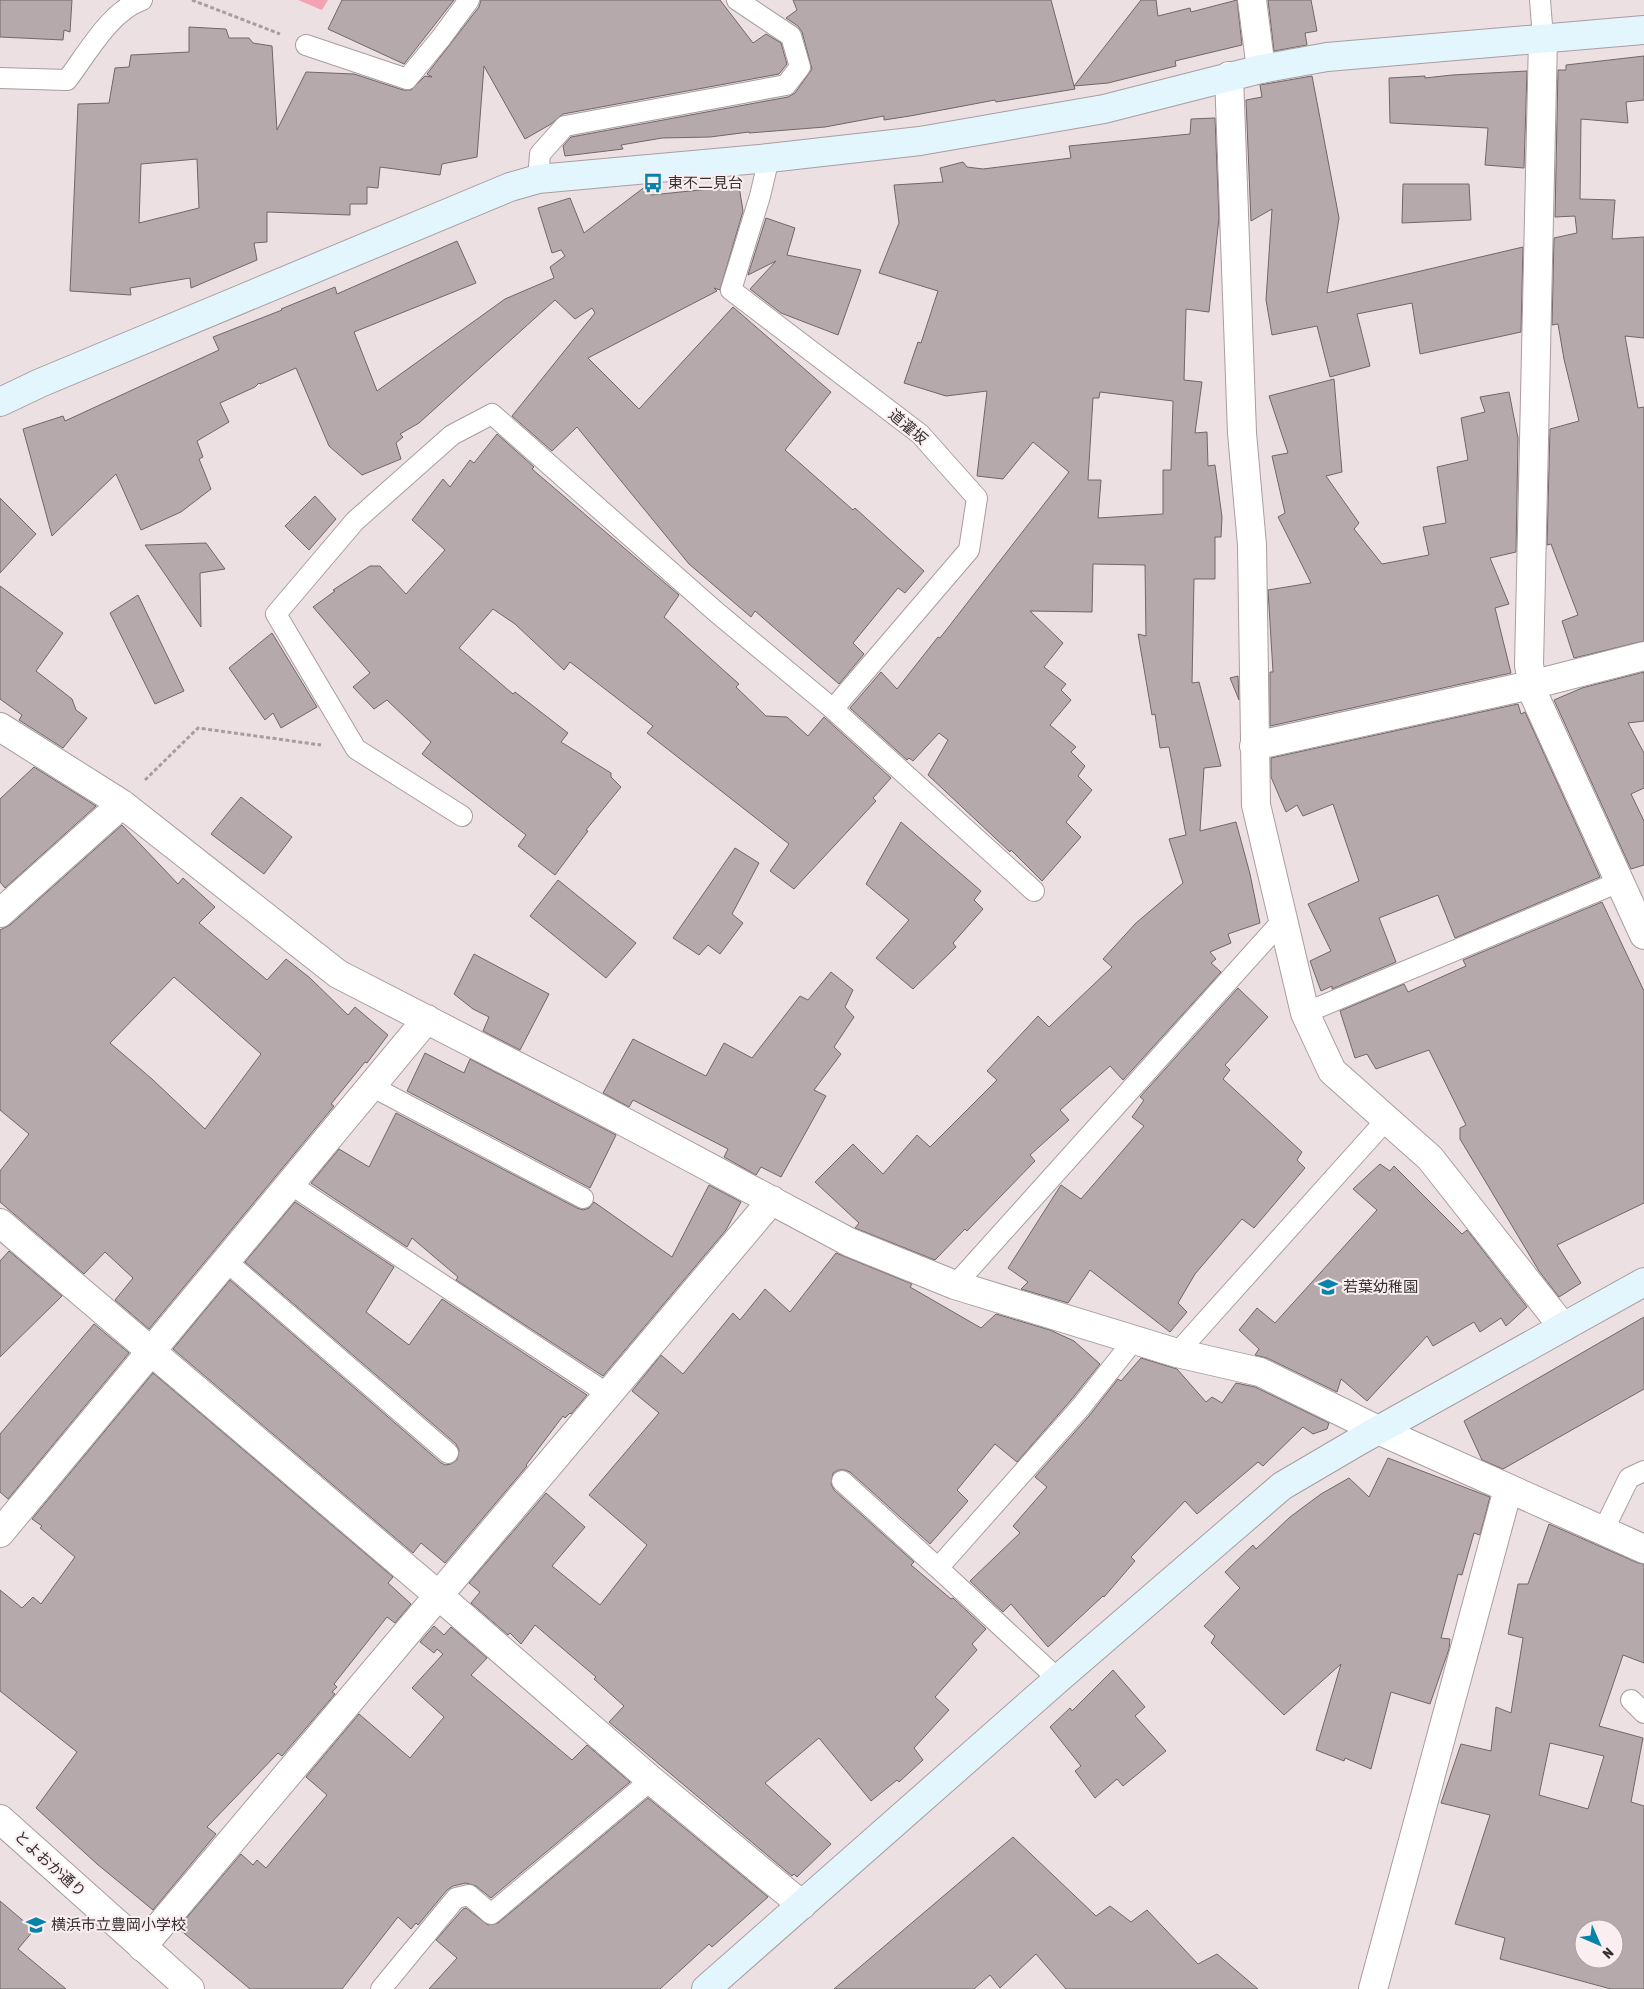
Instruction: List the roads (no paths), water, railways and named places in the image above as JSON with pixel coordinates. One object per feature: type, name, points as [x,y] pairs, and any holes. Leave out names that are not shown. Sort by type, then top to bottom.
[{"type":"street","points":[[1252,0],[1261,69]]},
{"type":"street","points":[[0,402],[40,383],[510,187],[538,179],[769,158],[920,141],[1094,110],[1229,76],[1326,57],[1644,30]]},
{"type":"street","points":[[1543,38],[1529,665],[1535,697],[1644,935]]},
{"type":"street","points":[[1229,76],[1242,433],[1252,545],[1256,805],[1305,1013],[1332,1071],[1430,1158],[1563,1327]]},
{"type":"street","points":[[1254,746],[1532,684],[1644,656]]},
{"type":"street","points":[[0,727],[122,804],[338,974],[849,1242],[955,1285],[1177,1353],[1260,1372],[1378,1430],[1644,1549]]},
{"type":"street","points":[[0,912],[122,804]]},
{"type":"street","points":[[0,1533],[427,1019]]},
{"type":"street","points":[[142,1947],[772,1200]]},
{"type":"street","points":[[0,1224],[438,1595],[651,1780],[802,1905]]},
{"type":"street","points":[[706,1989],[1058,1678],[1282,1486],[1378,1430],[1644,1282]]},
{"type":"street","points":[[1373,1989],[1508,1489]]},
{"type":"street","name":"とよおか通り","points":[[0,1819],[190,1989]]},
{"type":"lane","points":[[0,78],[67,80],[115,16],[142,0]]},
{"type":"lane","points":[[306,45],[407,79],[441,38],[468,0]]},
{"type":"lane","points":[[538,179],[540,154],[565,126],[786,84],[800,67],[791,36],[737,0]]},
{"type":"lane","points":[[1540,0],[1543,38]]},
{"type":"lane","name":"道灌坂","points":[[769,158],[760,196],[731,290],[920,434],[977,498],[969,550],[833,709]]},
{"type":"lane","points":[[462,816],[356,750],[276,614],[355,521],[452,435],[492,414],[715,611],[833,709],[1034,892]]},
{"type":"lane","points":[[1305,1013],[1619,882]]},
{"type":"lane","points":[[955,1285],[1283,920]]},
{"type":"lane","points":[[371,1086],[583,1198]]},
{"type":"lane","points":[[1177,1353],[1386,1119]]},
{"type":"lane","points":[[290,1184],[608,1394]]},
{"type":"lane","points":[[226,1261],[448,1453]]},
{"type":"lane","points":[[938,1568],[1080,1408],[1134,1340]]},
{"type":"lane","points":[[1603,1531],[1629,1478],[1644,1471]]},
{"type":"lane","points":[[842,1481],[1058,1678]]},
{"type":"lane","points":[[381,1989],[456,1898],[469,1895],[491,1914],[651,1780]]},
{"type":"place","name":"東不二見台","points":[[653,183]]},
{"type":"place","name":"若葉幼稚園","points":[[1328,1287]]},
{"type":"place","name":"横浜市立豊岡小学校","points":[[36,1925]]}]
